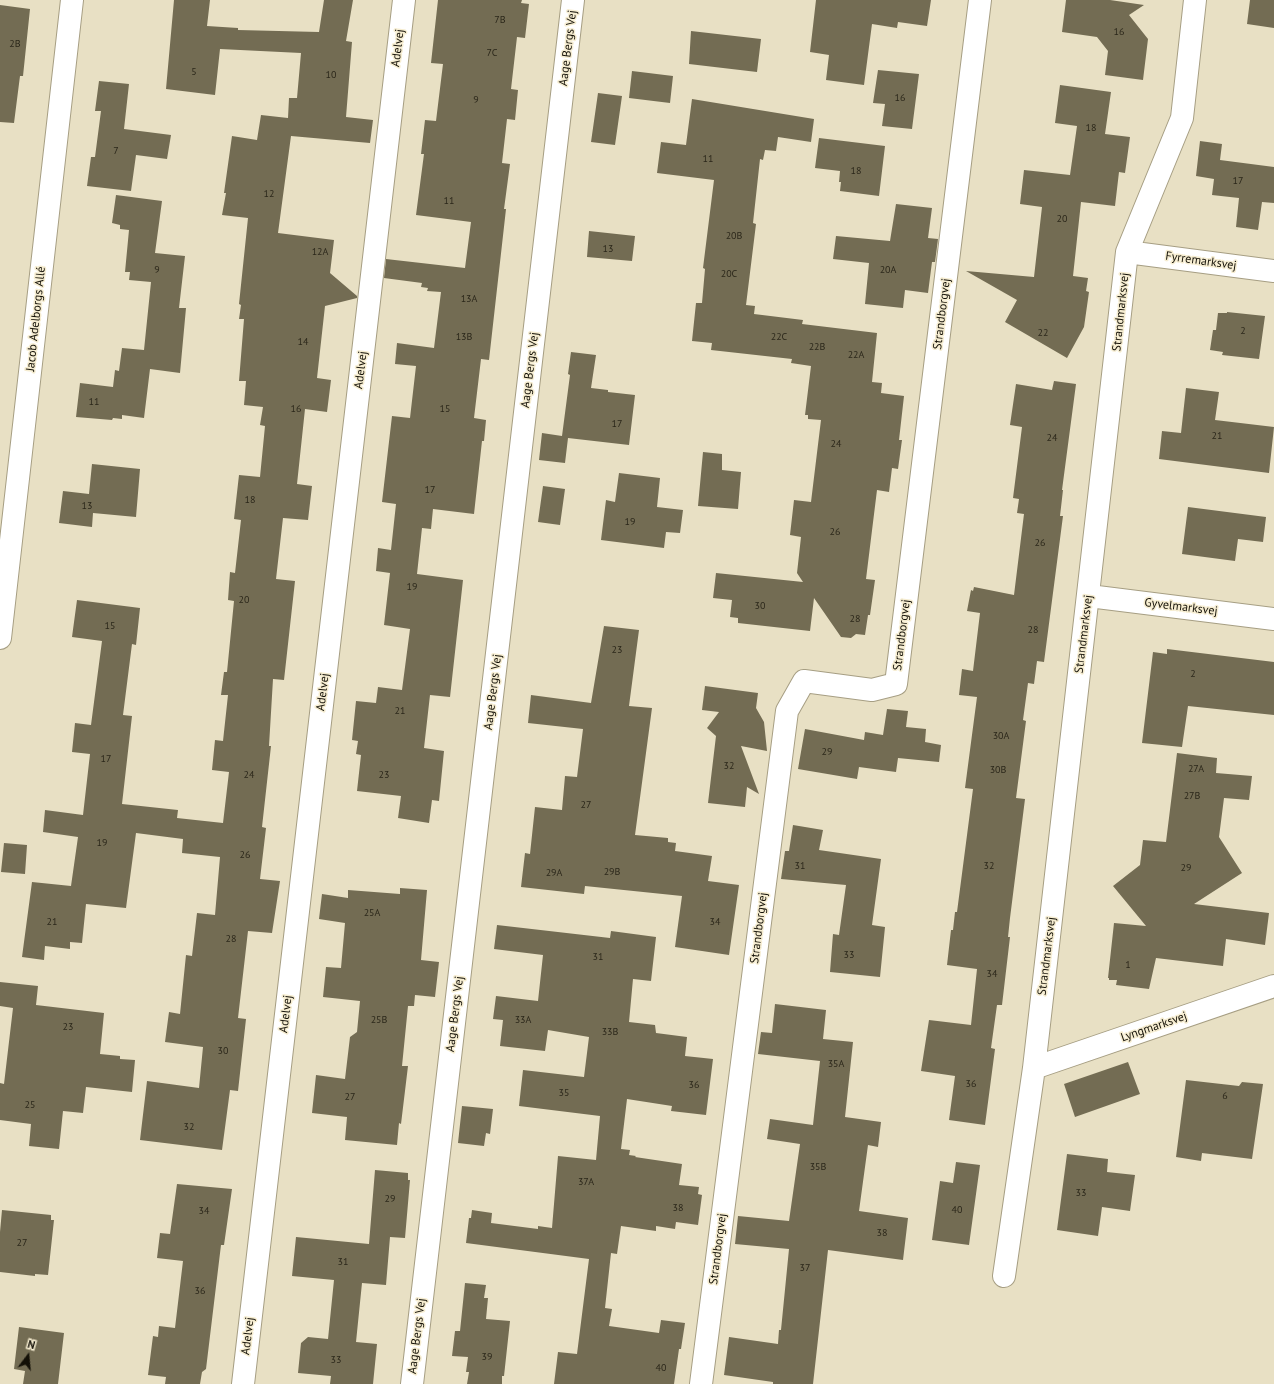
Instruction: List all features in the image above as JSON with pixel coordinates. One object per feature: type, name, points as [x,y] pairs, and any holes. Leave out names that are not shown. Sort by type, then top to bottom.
[{"type":"street","name":"Jacob Adelborgs Allé","points":[[0,638],[72,0]]},
{"type":"street","name":"Adelvej","points":[[243,1384],[404,0]]},
{"type":"street","name":"Aage Bergs Vej","points":[[412,1384],[573,0]]},
{"type":"street","name":"Strandborgvej","points":[[701,1384],[787,711],[804,681],[872,690],[896,684],[980,0]]},
{"type":"street","name":"Strandmarksvej","points":[[1004,1276],[1034,1068],[1128,252],[1182,118],[1195,0]]},
{"type":"street","name":"Fyrremarksvej","points":[[1128,252],[1274,271]]},
{"type":"street","name":"Gyvelmarksvej","points":[[1089,596],[1274,618]]},
{"type":"street","name":"Lyngmarksvej","points":[[1034,1068],[1274,986]]},
{"type":"building","points":[[174,0],[210,0],[207,26],[238,28],[238,30],[319,32],[324,0],[353,0],[346,41],[352,42],[346,117],[373,120],[370,143],[291,136],[278,233],[334,240],[330,273],[357,296],[357,298],[325,306],[317,378],[331,380],[327,412],[305,409],[297,484],[312,486],[308,520],[283,518],[276,579],[295,581],[284,680],[273,679],[269,746],[271,746],[262,827],[266,828],[260,879],[280,881],[272,933],[248,931],[238,1018],[246,1019],[238,1091],[230,1090],[222,1150],[140,1140],[147,1081],[199,1088],[203,1047],[165,1042],[169,1012],[180,1014],[186,955],[192,956],[197,913],[215,915],[220,857],[182,853],[183,839],[136,833],[126,908],[86,904],[82,943],[70,942],[70,949],[45,946],[44,960],[22,957],[32,882],[71,886],[78,837],[43,832],[45,810],[83,815],[90,754],[72,752],[75,723],[91,725],[102,641],[72,637],[77,600],[140,608],[136,645],[132,644],[123,715],[132,716],[122,804],[178,810],[177,818],[223,823],[229,772],[212,770],[215,740],[223,741],[228,695],[221,695],[224,672],[227,672],[234,601],[228,600],[230,572],[235,573],[241,520],[234,519],[239,475],[260,477],[265,426],[260,425],[263,407],[244,405],[246,381],[239,381],[244,319],[239,319],[241,305],[239,304],[248,218],[222,215],[226,193],[224,193],[232,136],[257,140],[261,115],[288,118],[289,98],[297,98],[301,53],[220,49],[215,95],[166,89]]},
{"type":"building","points":[[438,0],[522,0],[521,3],[529,4],[525,38],[517,37],[511,89],[518,90],[515,120],[507,119],[502,163],[510,164],[489,360],[481,359],[474,418],[486,420],[484,441],[482,441],[474,514],[433,509],[431,529],[422,528],[417,574],[463,580],[450,697],[430,695],[424,748],[444,751],[439,801],[432,800],[429,823],[398,818],[401,796],[357,791],[361,755],[356,754],[358,741],[352,740],[356,701],[376,703],[378,687],[402,690],[410,629],[384,625],[390,573],[376,571],[378,548],[391,550],[396,504],[382,502],[392,416],[410,418],[416,366],[395,364],[397,343],[434,348],[441,292],[427,291],[428,288],[421,287],[422,283],[384,278],[386,259],[465,268],[471,222],[416,215],[424,154],[421,154],[425,120],[436,121],[443,64],[431,63]]},
{"type":"building","points":[[816,0],[931,0],[927,26],[898,22],[897,28],[872,24],[864,85],[826,80],[829,55],[810,52]]},
{"type":"building","points":[[1066,0],[1110,0],[1144,5],[1129,15],[1148,39],[1143,80],[1105,75],[1108,51],[1097,37],[1062,32]]},
{"type":"building","points":[[1250,0],[1274,0],[1274,28],[1247,24]]},
{"type":"building","points":[[0,5],[30,9],[23,76],[20,76],[14,123],[0,122]]},
{"type":"building","points":[[691,31],[761,39],[757,72],[689,64]]},
{"type":"building","points":[[878,70],[919,74],[912,129],[882,126],[885,104],[873,103]]},
{"type":"building","points":[[632,71],[673,76],[670,103],[629,98]]},
{"type":"building","points":[[99,81],[129,84],[124,129],[171,135],[167,159],[136,155],[131,191],[87,186],[91,157],[95,157],[101,111],[95,111]]},
{"type":"building","points":[[1060,85],[1111,92],[1105,134],[1130,137],[1125,173],[1119,172],[1115,206],[1081,202],[1073,276],[1088,278],[1086,291],[1089,292],[1084,327],[1067,358],[1005,322],[1017,300],[966,271],[1034,277],[1042,207],[1020,204],[1024,170],[1070,175],[1077,126],[1055,123]]},
{"type":"building","points":[[598,93],[622,96],[615,145],[591,142]]},
{"type":"building","points":[[692,99],[814,119],[811,142],[778,137],[776,151],[765,150],[763,160],[760,159],[753,223],[756,224],[746,305],[755,306],[754,314],[803,320],[802,324],[877,333],[872,382],[882,383],[881,393],[904,396],[899,440],[902,440],[898,469],[892,468],[889,492],[877,490],[866,579],[875,580],[870,615],[868,615],[865,635],[856,634],[851,638],[841,637],[814,598],[810,631],[738,623],[738,618],[730,617],[732,600],[713,598],[716,573],[803,582],[797,573],[801,537],[790,535],[794,500],[811,502],[821,420],[808,419],[808,415],[805,415],[811,366],[791,363],[792,359],[711,350],[712,343],[692,341],[696,303],[702,303],[705,269],[703,268],[714,180],[657,173],[661,142],[686,145]]},
{"type":"building","points":[[819,138],[885,146],[879,196],[840,191],[840,171],[815,168]]},
{"type":"building","points":[[1200,141],[1222,144],[1220,160],[1274,167],[1274,203],[1262,202],[1258,230],[1236,227],[1239,198],[1212,195],[1214,179],[1196,176]]},
{"type":"building","points":[[116,195],[162,201],[155,253],[185,256],[179,308],[186,308],[180,373],[150,369],[144,418],[122,415],[122,419],[113,418],[112,420],[76,417],[80,383],[113,387],[115,370],[119,371],[122,348],[144,350],[151,282],[129,280],[130,272],[125,272],[129,230],[120,229],[120,225],[112,223]]},
{"type":"building","points":[[896,204],[932,208],[928,238],[938,239],[935,262],[932,262],[928,293],[905,290],[903,308],[865,304],[869,263],[833,259],[836,236],[890,241]]},
{"type":"building","points":[[589,231],[635,236],[632,261],[587,257]]},
{"type":"building","points":[[1227,312],[1265,316],[1259,359],[1222,355],[1223,352],[1210,350],[1213,330],[1216,330],[1218,313]]},
{"type":"building","points":[[571,352],[596,355],[591,388],[608,390],[608,392],[635,395],[629,445],[568,438],[565,463],[539,460],[542,433],[562,436],[570,375],[568,374]]},
{"type":"building","points":[[1054,381],[1076,384],[1062,490],[1060,516],[1063,516],[1044,662],[1037,661],[1034,684],[1028,683],[1023,720],[1026,721],[1016,798],[1025,799],[1010,918],[1008,937],[1010,937],[1002,1005],[997,1005],[991,1048],[995,1049],[985,1125],[949,1120],[955,1076],[921,1071],[929,1020],[971,1025],[977,969],[947,965],[951,930],[953,930],[955,912],[957,912],[973,789],[965,788],[977,697],[959,695],[962,669],[973,671],[980,613],[967,611],[971,590],[973,591],[974,587],[1014,595],[1024,514],[1017,513],[1019,499],[1013,498],[1022,427],[1010,425],[1016,384],[1052,390]]},
{"type":"building","points":[[1186,388],[1219,392],[1215,420],[1274,427],[1269,473],[1159,459],[1162,431],[1181,433]]},
{"type":"building","points":[[703,452],[722,454],[722,470],[741,472],[738,509],[698,506]]},
{"type":"building","points":[[92,464],[140,469],[136,517],[93,513],[92,527],[59,523],[63,491],[89,494]]},
{"type":"building","points":[[619,473],[660,478],[657,507],[683,510],[680,533],[666,532],[664,548],[601,540],[606,500],[615,502]]},
{"type":"building","points":[[543,486],[565,489],[560,525],[538,522]]},
{"type":"building","points":[[1188,507],[1266,517],[1263,542],[1238,539],[1235,561],[1182,554]]},
{"type":"building","points":[[604,626],[639,630],[629,706],[652,708],[635,835],[668,838],[668,842],[676,843],[675,851],[712,856],[708,881],[739,885],[729,955],[675,947],[682,896],[585,886],[584,894],[521,887],[525,853],[530,854],[535,807],[562,810],[565,776],[577,777],[583,729],[528,723],[531,695],[591,703]]},
{"type":"building","points":[[1167,649],[1274,662],[1274,715],[1188,706],[1182,747],[1142,743],[1153,652],[1167,654]]},
{"type":"building","points":[[705,686],[758,693],[756,708],[764,722],[767,751],[741,746],[759,794],[747,787],[745,807],[708,803],[716,736],[707,728],[719,712],[702,710]]},
{"type":"building","points":[[887,709],[908,711],[906,727],[926,729],[925,742],[941,745],[939,762],[898,758],[896,772],[859,767],[857,779],[798,769],[805,729],[864,740],[865,732],[883,735]]},
{"type":"building","points":[[1177,753],[1217,758],[1216,773],[1252,776],[1249,800],[1224,798],[1219,837],[1242,873],[1194,904],[1269,913],[1265,945],[1226,939],[1223,966],[1156,958],[1149,989],[1116,985],[1117,980],[1109,980],[1108,978],[1114,923],[1146,926],[1113,886],[1140,865],[1143,840],[1166,842]]},
{"type":"building","points":[[793,825],[823,830],[819,850],[881,859],[872,925],[885,927],[880,977],[830,972],[833,934],[839,935],[846,885],[781,879],[785,851],[789,851]]},
{"type":"building","points":[[4,843],[27,845],[25,874],[1,872]]},
{"type":"building","points":[[400,888],[427,890],[421,960],[439,962],[435,997],[415,995],[414,1006],[408,1006],[402,1066],[408,1066],[397,1145],[345,1140],[347,1117],[312,1113],[316,1075],[345,1079],[350,1037],[357,1032],[360,1001],[323,997],[326,967],[341,968],[345,923],[319,919],[322,894],[348,898],[348,890],[400,894]]},
{"type":"building","points":[[497,925],[610,938],[611,931],[656,937],[651,981],[633,979],[629,1022],[655,1025],[656,1033],[687,1037],[685,1056],[713,1059],[706,1115],[671,1111],[672,1106],[627,1099],[621,1149],[630,1150],[629,1155],[636,1156],[635,1157],[682,1164],[679,1185],[699,1187],[698,1194],[702,1195],[698,1225],[676,1222],[675,1229],[656,1226],[656,1231],[621,1226],[617,1254],[611,1253],[605,1308],[612,1309],[609,1326],[659,1333],[661,1320],[685,1323],[681,1349],[679,1349],[674,1384],[554,1384],[558,1352],[577,1354],[589,1259],[466,1243],[469,1218],[471,1218],[472,1210],[492,1213],[491,1223],[538,1229],[538,1226],[552,1228],[558,1156],[596,1160],[600,1116],[519,1106],[523,1070],[584,1077],[589,1037],[548,1030],[545,1051],[500,1046],[503,1020],[493,1019],[496,996],[538,1001],[543,955],[494,949]]},
{"type":"building","points":[[0,982],[38,986],[36,1005],[104,1013],[100,1054],[120,1056],[120,1059],[135,1060],[132,1092],[86,1087],[83,1113],[63,1111],[59,1149],[29,1146],[31,1124],[0,1120],[0,1083],[4,1084],[13,1008],[0,1006]]},
{"type":"building","points":[[775,1004],[826,1010],[823,1039],[853,1042],[845,1117],[881,1122],[878,1147],[868,1145],[859,1211],[908,1218],[903,1260],[828,1250],[813,1384],[773,1384],[773,1382],[724,1375],[729,1337],[778,1344],[779,1330],[781,1330],[789,1249],[735,1244],[738,1216],[789,1221],[800,1144],[767,1139],[770,1119],[813,1125],[820,1061],[758,1054],[761,1032],[772,1033]]},
{"type":"building","points":[[1128,1062],[1140,1094],[1075,1117],[1064,1084]]},
{"type":"building","points":[[1186,1080],[1239,1086],[1242,1082],[1263,1084],[1252,1159],[1202,1153],[1201,1161],[1176,1157]]},
{"type":"building","points":[[462,1106],[493,1109],[490,1134],[486,1133],[484,1146],[458,1143]]},
{"type":"building","points":[[1067,1154],[1108,1159],[1107,1172],[1135,1175],[1130,1211],[1102,1207],[1098,1236],[1057,1230]]},
{"type":"building","points":[[956,1162],[980,1165],[969,1245],[932,1240],[940,1181],[953,1183]]},
{"type":"building","points":[[375,1170],[408,1173],[408,1180],[410,1180],[405,1238],[390,1237],[386,1285],[362,1283],[356,1342],[377,1344],[373,1384],[330,1384],[331,1376],[298,1373],[301,1343],[308,1337],[328,1339],[334,1280],[292,1276],[296,1237],[369,1244]]},
{"type":"building","points":[[177,1184],[232,1189],[224,1245],[221,1245],[206,1369],[202,1372],[200,1384],[165,1384],[166,1377],[148,1375],[153,1336],[158,1337],[159,1326],[175,1328],[183,1261],[157,1258],[160,1233],[170,1234]]},
{"type":"building","points":[[2,1210],[51,1215],[51,1220],[54,1220],[48,1275],[35,1274],[35,1276],[0,1272],[0,1232]]},
{"type":"building","points":[[465,1283],[486,1285],[484,1298],[488,1298],[486,1319],[510,1321],[502,1384],[467,1384],[469,1372],[466,1372],[468,1357],[452,1356],[455,1331],[460,1331]]},
{"type":"building","points":[[19,1327],[64,1333],[58,1384],[23,1384],[25,1371],[14,1369]]}]
